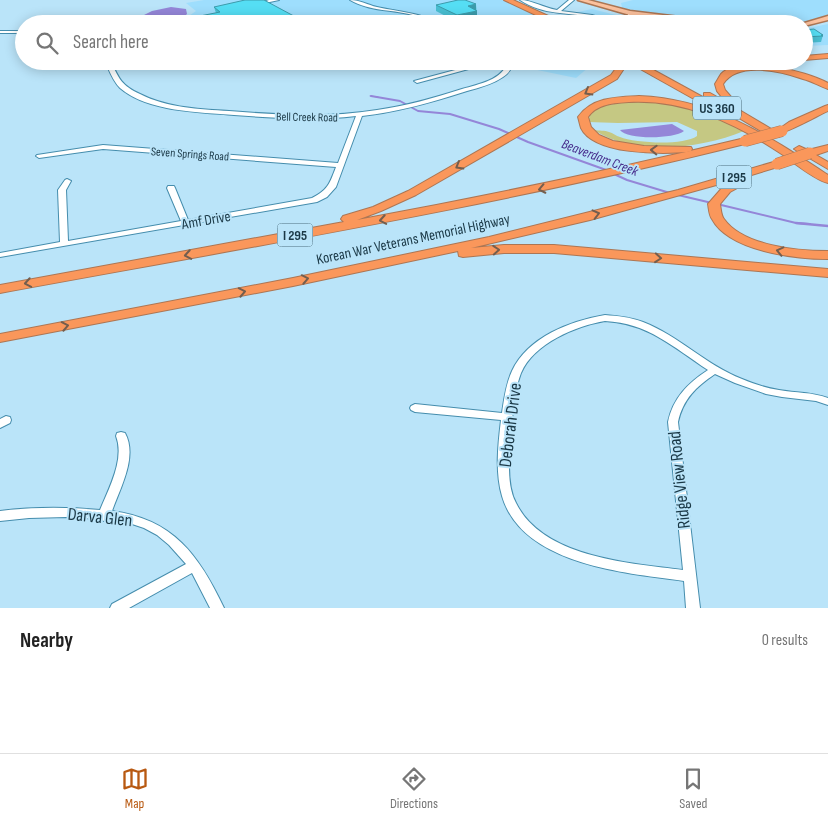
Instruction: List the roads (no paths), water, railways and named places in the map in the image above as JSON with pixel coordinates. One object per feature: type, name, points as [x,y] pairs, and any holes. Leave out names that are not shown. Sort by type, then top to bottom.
[{"type":"highway","points":[[508,1],[528,15]]},
{"type":"highway","points":[[508,1],[541,15]]},
{"type":"highway","points":[[813,57],[828,56]]},
{"type":"highway","points":[[210,251],[338,222],[377,209],[412,193],[614,77],[619,70]]},
{"type":"highway","name":"US 360","points":[[647,70],[705,101],[770,142],[828,182]]},
{"type":"highway","name":"US 360","points":[[660,70],[711,97],[786,131],[799,150],[828,167]]},
{"type":"highway","points":[[738,70],[722,77],[719,84],[730,102],[786,131],[828,108]]},
{"type":"highway","points":[[775,70],[802,75],[828,86]]},
{"type":"highway","points":[[741,142],[670,150],[632,148],[615,144],[595,135],[586,127],[583,117],[593,106],[606,102],[636,99],[667,100],[696,106],[717,114],[770,142]]},
{"type":"highway","name":"Korean War Veterans Memorial Highway","points":[[0,289],[443,209],[590,179],[786,131],[828,117]]},
{"type":"highway","name":"Korean War Veterans Memorial Highway","points":[[0,338],[326,275],[524,231],[653,199],[828,149]]},
{"type":"highway","points":[[776,164],[735,184],[720,196],[714,204],[717,218],[735,234],[762,246],[798,254],[828,255]]},
{"type":"highway","points":[[326,275],[463,253],[537,248],[828,273]]},
{"type":"main road","points":[[572,0],[601,10],[639,15]]},
{"type":"main road","points":[[581,0],[630,14],[640,15]]},
{"type":"main road","points":[[813,23],[828,18]]},
{"type":"main road","points":[[813,24],[828,22]]},
{"type":"street","points":[[265,2],[277,0]]},
{"type":"street","points":[[352,0],[374,8],[417,15]]},
{"type":"street","points":[[522,0],[543,9],[583,15]]},
{"type":"street","points":[[557,12],[572,0]]},
{"type":"street","points":[[361,1],[378,7],[410,11],[420,15]]},
{"type":"street","points":[[0,32],[15,32]]},
{"type":"street","name":"Bell Creek Road","points":[[112,70],[117,81],[125,89],[145,99],[166,105],[280,117],[315,118],[359,116],[395,111],[431,102],[500,76],[507,70]]},
{"type":"street","points":[[418,81],[461,70]]},
{"type":"street","name":"Amf Drive","points":[[0,255],[314,200],[330,190],[359,116]]},
{"type":"street","name":"Seven Springs Road","points":[[39,156],[104,147],[341,166]]},
{"type":"street","points":[[64,244],[62,190],[67,181]]},
{"type":"street","points":[[171,188],[186,223]]},
{"type":"street","name":"Deborah Drive","points":[[690,576],[641,570],[578,557],[559,550],[531,530],[514,510],[505,487],[503,468],[508,417],[511,392],[517,372],[530,354],[561,333],[596,320],[615,318],[646,327],[714,370],[768,391],[820,399],[828,402]]},
{"type":"street","name":"Ridge View Road","points":[[693,608],[673,422],[678,402],[686,392],[714,370]]},
{"type":"street","points":[[415,408],[508,417]]},
{"type":"street","points":[[104,516],[124,455],[125,442],[121,436]]},
{"type":"street","name":"Darva Glen","points":[[0,516],[36,512],[133,519],[158,530],[183,550],[217,608]]},
{"type":"street","points":[[117,608],[194,566]]},
{"type":"waterway","name":"Beaverdam Creek","points":[[374,96],[378,97]]},
{"type":"waterway","name":"Beaverdam Creek","points":[[374,96],[400,101],[418,111],[450,114],[499,129],[528,142],[609,171]]},
{"type":"waterway","name":"Beaverdam Creek","points":[[614,174],[627,180],[670,193]]},
{"type":"waterway","name":"Beaverdam Creek","points":[[678,195],[712,203]]},
{"type":"waterway","name":"Beaverdam Creek","points":[[717,204],[796,223]]},
{"type":"waterway","name":"Beaverdam Creek","points":[[796,223],[810,224]]},
{"type":"waterway","name":"Beaverdam Creek","points":[[796,223],[828,226]]}]
